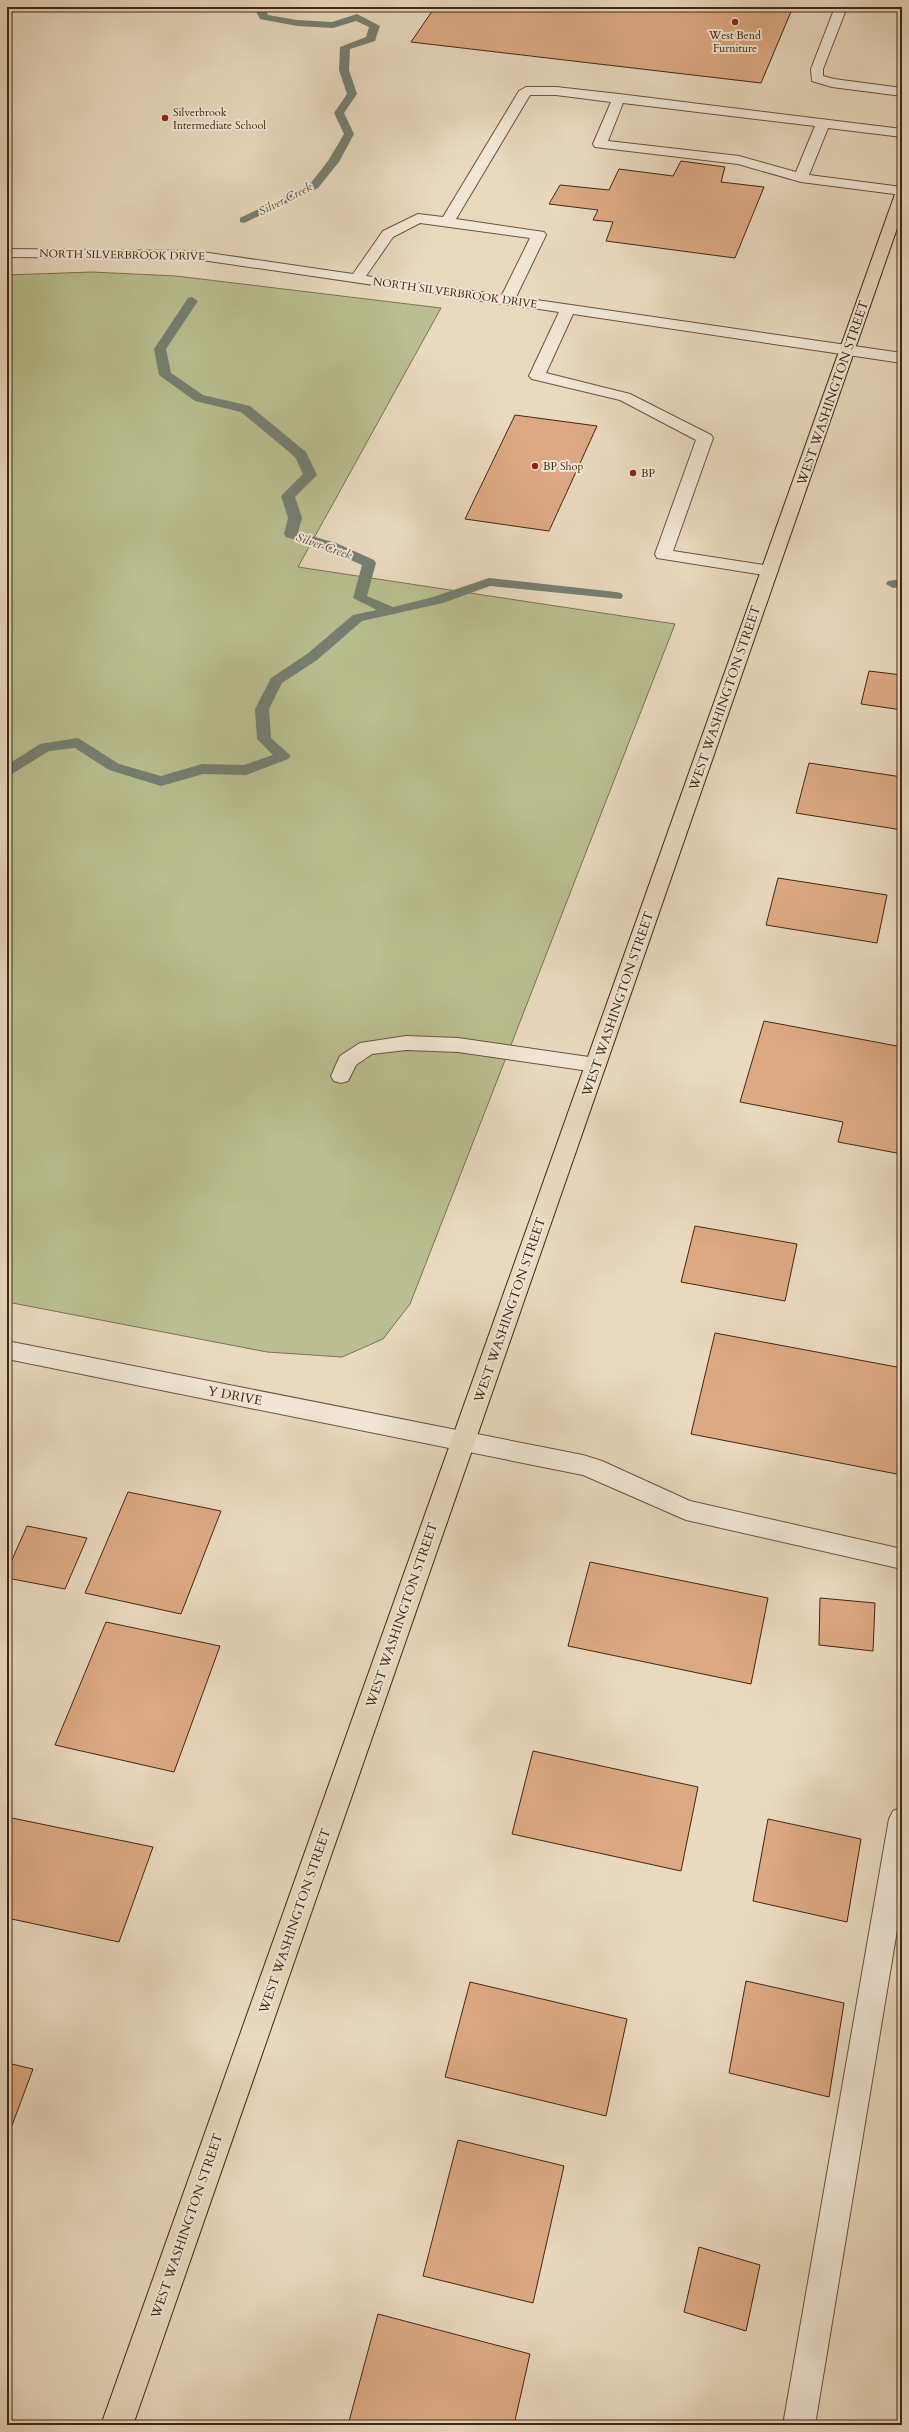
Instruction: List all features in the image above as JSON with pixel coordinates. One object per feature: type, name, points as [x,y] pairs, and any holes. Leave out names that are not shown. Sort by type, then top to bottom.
[{"type":"main road","name":"WEST WASHINGTON STREET","points":[[117,2425],[901,201]]},
{"type":"street","points":[[841,7],[817,70],[817,78],[832,83],[902,92]]},
{"type":"street","points":[[447,222],[526,91],[556,90],[902,133]]},
{"type":"street","points":[[619,98],[600,144],[739,160],[801,178],[901,201]]},
{"type":"street","points":[[801,178],[823,123]]},
{"type":"street","points":[[357,278],[388,234],[418,218],[539,235],[508,300]]},
{"type":"street","name":"NORTH SILVERBROOK DRIVE","points":[[7,254],[195,255],[902,358]]},
{"type":"street","points":[[568,309],[538,376],[625,397],[705,438],[663,554],[770,571]]},
{"type":"street","points":[[341,1076],[347,1061],[367,1048],[406,1043],[458,1045],[596,1065]]},
{"type":"street","name":"Y DRIVE","points":[[7,1350],[594,1468],[686,1510],[902,1559]]},
{"type":"street","points":[[799,2425],[902,1820]]},
{"type":"green space","points":[[92,272],[176,276],[441,308],[298,567],[675,624],[410,1304],[383,1339],[342,1357],[267,1352],[7,1302],[7,275]]},
{"type":"building","points":[[435,7],[793,7],[761,83],[411,42]]},
{"type":"building","points":[[681,161],[725,167],[721,182],[764,187],[735,258],[606,241],[613,222],[593,220],[598,210],[549,204],[560,185],[609,190],[619,169],[673,176]]},
{"type":"building","name":"BP Shop","points":[[515,415],[597,426],[549,531],[465,519]]},
{"type":"building","points":[[869,671],[902,675],[902,710],[861,704]]},
{"type":"building","points":[[809,763],[902,777],[902,830],[796,813]]},
{"type":"building","points":[[778,878],[887,895],[877,943],[766,925]]},
{"type":"building","points":[[764,1021],[902,1047],[902,1154],[838,1142],[843,1122],[740,1102]]},
{"type":"building","points":[[695,1226],[797,1244],[785,1301],[681,1282]]},
{"type":"building","points":[[715,1333],[902,1368],[902,1475],[691,1434]]},
{"type":"building","points":[[128,1492],[221,1511],[181,1614],[85,1593]]},
{"type":"building","points":[[27,1526],[87,1538],[65,1589],[7,1578],[7,1571]]},
{"type":"building","points":[[590,1562],[768,1598],[751,1684],[568,1646]]},
{"type":"building","points":[[820,1598],[875,1603],[873,1651],[819,1645]]},
{"type":"building","points":[[106,1622],[220,1646],[174,1772],[55,1745]]},
{"type":"building","points":[[533,1751],[698,1787],[681,1871],[512,1834]]},
{"type":"building","points":[[7,1817],[153,1847],[119,1942],[7,1918]]},
{"type":"building","points":[[768,1819],[861,1839],[847,1922],[753,1901]]},
{"type":"building","points":[[746,1981],[844,2003],[829,2097],[729,2073]]},
{"type":"building","points":[[470,1982],[627,2019],[606,2116],[445,2077]]},
{"type":"building","points":[[7,2063],[33,2069],[7,2139]]},
{"type":"building","points":[[458,2140],[564,2166],[533,2303],[423,2276]]},
{"type":"building","points":[[699,2247],[760,2265],[746,2331],[684,2312]]},
{"type":"building","points":[[378,2314],[530,2354],[514,2425],[348,2425]]},
{"type":"waterway","name":"Silver Creek","points":[[244,220],[314,186],[333,162],[349,134],[339,113],[352,94],[344,70],[345,47],[371,39],[375,26],[357,17],[333,25],[297,23],[264,17],[259,7]]},
{"type":"waterway","name":"Silver Creek","points":[[192,301],[160,349],[165,375],[199,398],[245,409],[301,455],[310,475],[288,496],[295,518],[291,534],[331,546],[369,563],[360,598],[392,612]]},
{"type":"waterway","name":"Silver Creek","points":[[392,612],[438,600],[489,582],[575,590],[616,596]]},
{"type":"waterway","name":"Silver Creek","points":[[893,584],[902,583]]},
{"type":"waterway","points":[[7,772],[45,747],[78,743],[114,767],[161,781],[202,769],[246,770],[283,756],[264,739],[262,709],[276,681],[312,657],[358,618],[392,612]]},
{"type":"place","name":"West Bend Furniture","points":[[735,22]]},
{"type":"place","name":"Silverbrook Intermediate School","points":[[165,118]]},
{"type":"place","name":"BP Shop","points":[[535,466]]},
{"type":"place","name":"BP","points":[[633,473]]}]
